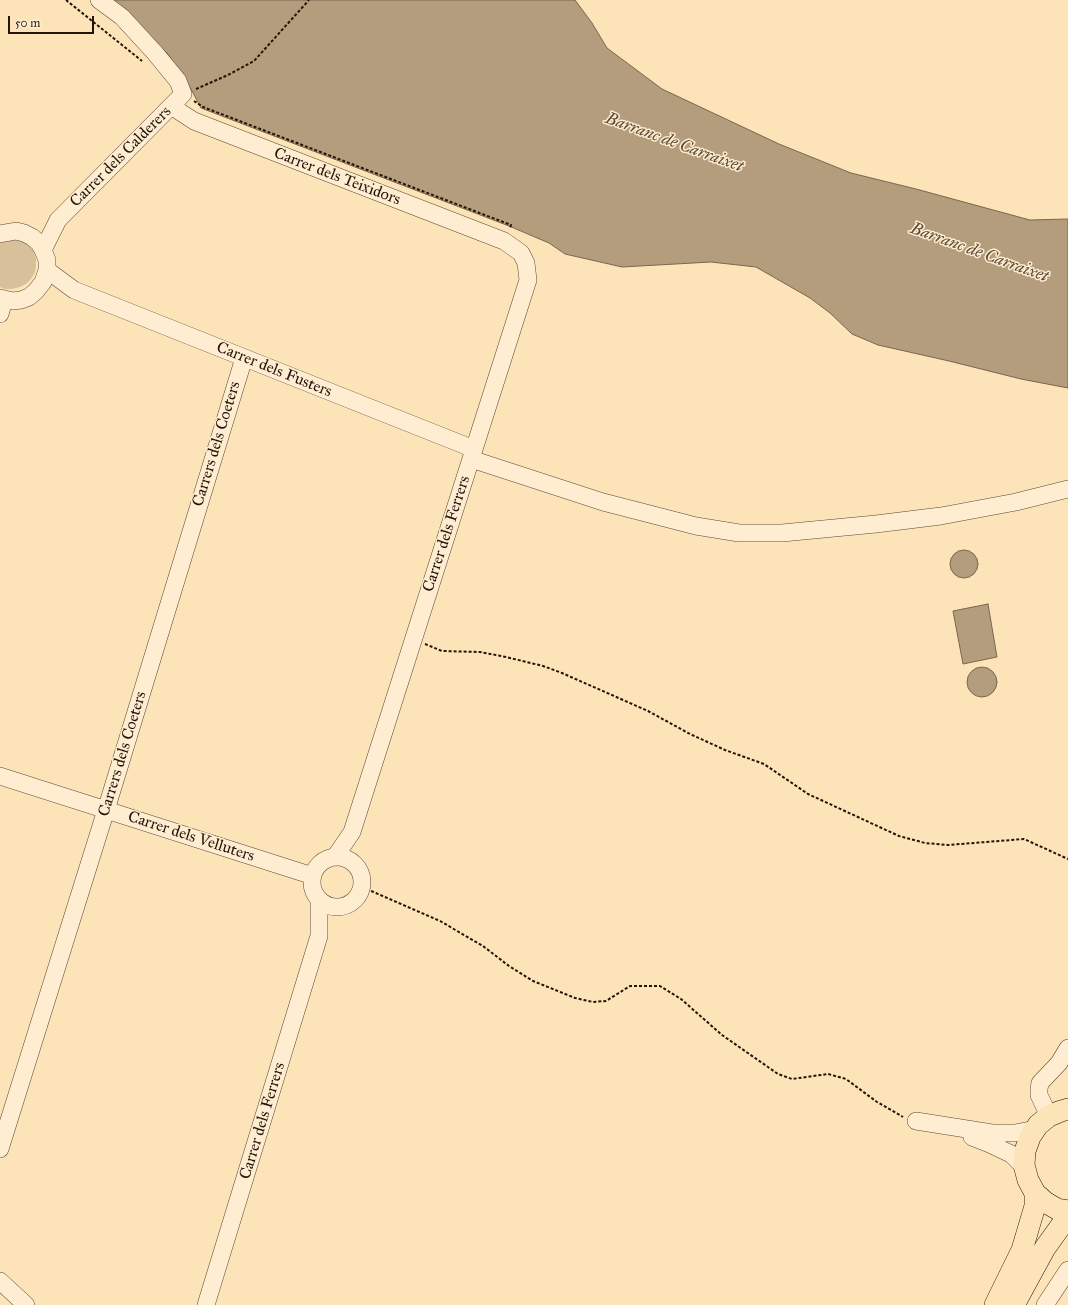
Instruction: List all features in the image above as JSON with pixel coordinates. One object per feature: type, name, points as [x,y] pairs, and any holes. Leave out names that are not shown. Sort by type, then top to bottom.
[{"type":"main road","points":[[1051,1118],[1030,1137],[1025,1150],[1025,1168],[1028,1180],[1035,1193],[1045,1202],[1057,1209],[1068,1212]]},
{"type":"main road","points":[[995,1305],[1022,1250],[1035,1206],[1035,1193]]},
{"type":"main road","points":[[1014,1305],[1045,1248],[1068,1216]]},
{"type":"street","points":[[99,0],[122,17],[155,53],[178,81],[184,94]]},
{"type":"street","name":"Carrer dels Calderers","points":[[44,250],[58,220],[184,94]]},
{"type":"street","name":"Carrer dels Teixidors","points":[[171,106],[194,121],[505,242]]},
{"type":"street","name":"Carrer dels Calderers","points":[[24,233],[58,220]]},
{"type":"street","points":[[0,234],[16,231],[24,233],[35,240],[44,250],[47,260],[47,270],[44,282],[36,291],[29,297],[22,300],[1,304]]},
{"type":"street","name":"Carrer dels Ferrers","points":[[335,856],[352,832],[528,280],[526,263],[521,253],[505,242]]},
{"type":"street","name":"Carrer dels Fusters","points":[[47,270],[74,290],[244,358],[472,454],[603,502],[696,526],[739,533],[782,533],[876,524],[941,516],[1016,502],[1068,489]]},
{"type":"street","name":"Carrer dels Fusters","points":[[36,291],[74,290]]},
{"type":"street","name":"Carrers dels Coeters","points":[[0,1149],[106,810],[244,358]]},
{"type":"street","name":"Carrer dels Velluters","points":[[0,776],[313,876]]},
{"type":"street","name":"Carrer dels Ferrers","points":[[352,832],[357,865]]},
{"type":"street","points":[[335,856],[347,858],[357,865],[363,879],[360,894],[355,900],[341,907],[333,907],[319,899],[314,892],[312,884],[313,876],[321,862],[335,856]]},
{"type":"street","name":"Carrer dels Ferrers","points":[[206,1305],[319,936],[319,899]]},
{"type":"street","name":"Carrer dels Ferrers","points":[[319,936],[341,907]]},
{"type":"street","points":[[916,1120],[992,1133],[1015,1133],[1051,1118],[1039,1095],[1038,1089],[1040,1084],[1059,1063],[1068,1048]]},
{"type":"street","points":[[916,1120],[990,1144],[1011,1154],[1025,1168]]},
{"type":"street","points":[[1045,1305],[1068,1270]]},
{"type":"street","points":[[0,1281],[26,1305]]},
{"type":"path","points":[[66,0],[142,61]]},
{"type":"path","points":[[184,94],[228,75],[254,61],[309,0]]},
{"type":"path","points":[[184,94],[203,107],[511,225],[505,242]]},
{"type":"path","points":[[414,640],[442,651],[480,652],[543,666],[562,673],[648,711],[690,734],[725,750],[764,764],[808,794],[898,836],[925,843],[948,845],[1024,839],[1068,859]]},
{"type":"path","points":[[362,887],[440,921],[483,946],[508,966],[533,981],[575,998],[593,1002],[606,1001],[630,986],[660,986],[681,999],[722,1035],[778,1074],[792,1079],[828,1074],[846,1079],[877,1102],[901,1117],[916,1120]]},
{"type":"shaded area","points":[[8,238],[22,241],[29,245],[36,258],[35,272],[31,279],[26,284],[12,289],[0,287],[0,240]]},
{"type":"water","name":"Barranc de Carraixet","points":[[110,0],[575,0],[592,23],[607,48],[662,89],[779,144],[851,173],[1030,220],[1068,219],[1068,388],[1021,379],[878,345],[852,334],[830,313],[810,298],[756,267],[711,262],[622,267],[565,254],[549,243],[509,226],[201,108],[191,89],[168,54],[120,7]]},
{"type":"water","points":[[964,550],[974,554],[978,564],[974,574],[964,578],[954,574],[950,564],[954,554]]},
{"type":"water","points":[[988,604],[997,657],[963,664],[953,611]]},
{"type":"water","points":[[982,667],[993,671],[997,682],[993,693],[982,697],[971,693],[967,682],[971,671]]}]
